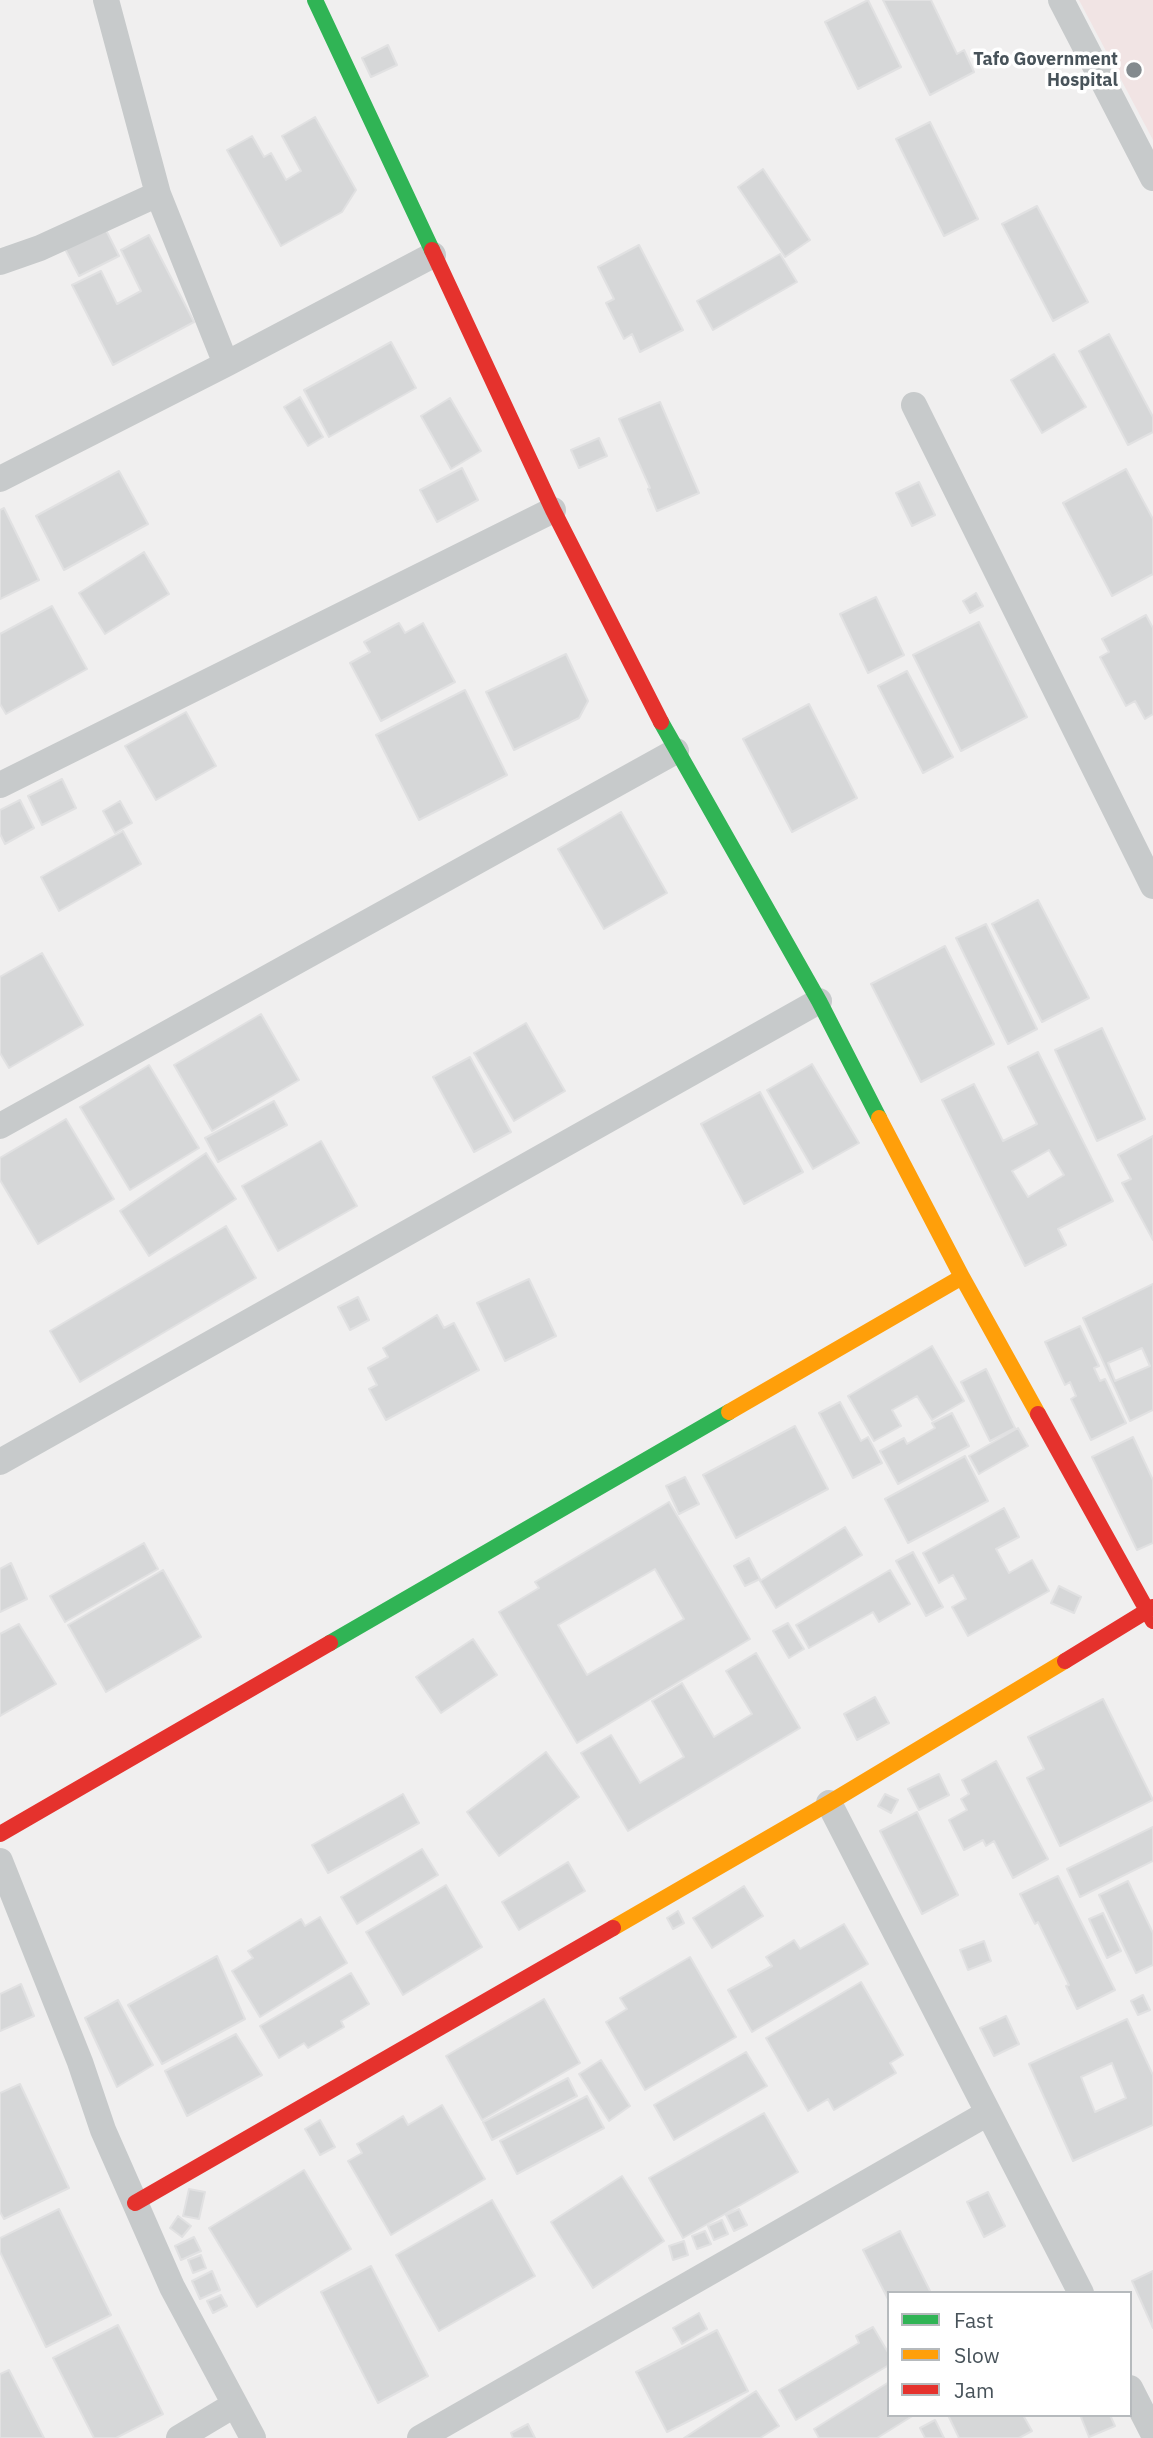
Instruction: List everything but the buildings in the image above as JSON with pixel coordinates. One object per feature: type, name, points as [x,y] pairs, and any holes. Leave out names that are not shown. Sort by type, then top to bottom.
[{"type":"street","points":[[106,0],[158,194],[226,364]]},
{"type":"street","points":[[135,2203],[830,1804],[1151,1612],[962,1277],[819,1001],[676,751],[553,510],[315,0]]},
{"type":"street","points":[[1060,0],[1153,178]]},
{"type":"street","points":[[0,262],[40,248],[158,194]]},
{"type":"street","points":[[0,479],[433,255]]},
{"type":"street","points":[[914,405],[1153,886]]},
{"type":"street","points":[[0,785],[553,510]]},
{"type":"street","points":[[0,1126],[676,751]]},
{"type":"street","points":[[0,1462],[819,1001]]},
{"type":"street","points":[[0,1834],[962,1277]]},
{"type":"street","points":[[830,1804],[1080,2291]]},
{"type":"street","points":[[0,1861],[80,2062],[103,2130],[135,2203],[173,2287],[253,2438]]},
{"type":"street","points":[[419,2438],[988,2113]]},
{"type":"street","points":[[1132,2392],[1153,2433]]},
{"type":"street","points":[[179,2438],[234,2405]]},
{"type":"shaded area","name":"Tafo Government Hospital","points":[[1079,0],[1153,0],[1153,140]]},
{"type":"traffic: fast","points":[[315,0],[432,250]]},
{"type":"traffic: fast","points":[[661,722],[819,1001],[879,1118]]},
{"type":"traffic: fast","points":[[330,1643],[729,1412]]},
{"type":"traffic: slow","points":[[879,1118],[962,1277],[1038,1414]]},
{"type":"traffic: slow","points":[[729,1412],[962,1277]]},
{"type":"traffic: slow","points":[[613,1928],[829,1803],[1065,1661]]},
{"type":"traffic: jam","points":[[432,250],[553,510],[661,722]]},
{"type":"traffic: jam","points":[[1038,1414],[1153,1621]]},
{"type":"traffic: jam","points":[[1065,1661],[1153,1607]]},
{"type":"traffic: jam","points":[[0,1834],[330,1643]]},
{"type":"traffic: jam","points":[[135,2203],[613,1928]]},
{"type":"place","name":"Tafo Government Hospital","points":[[1134,70]]}]
